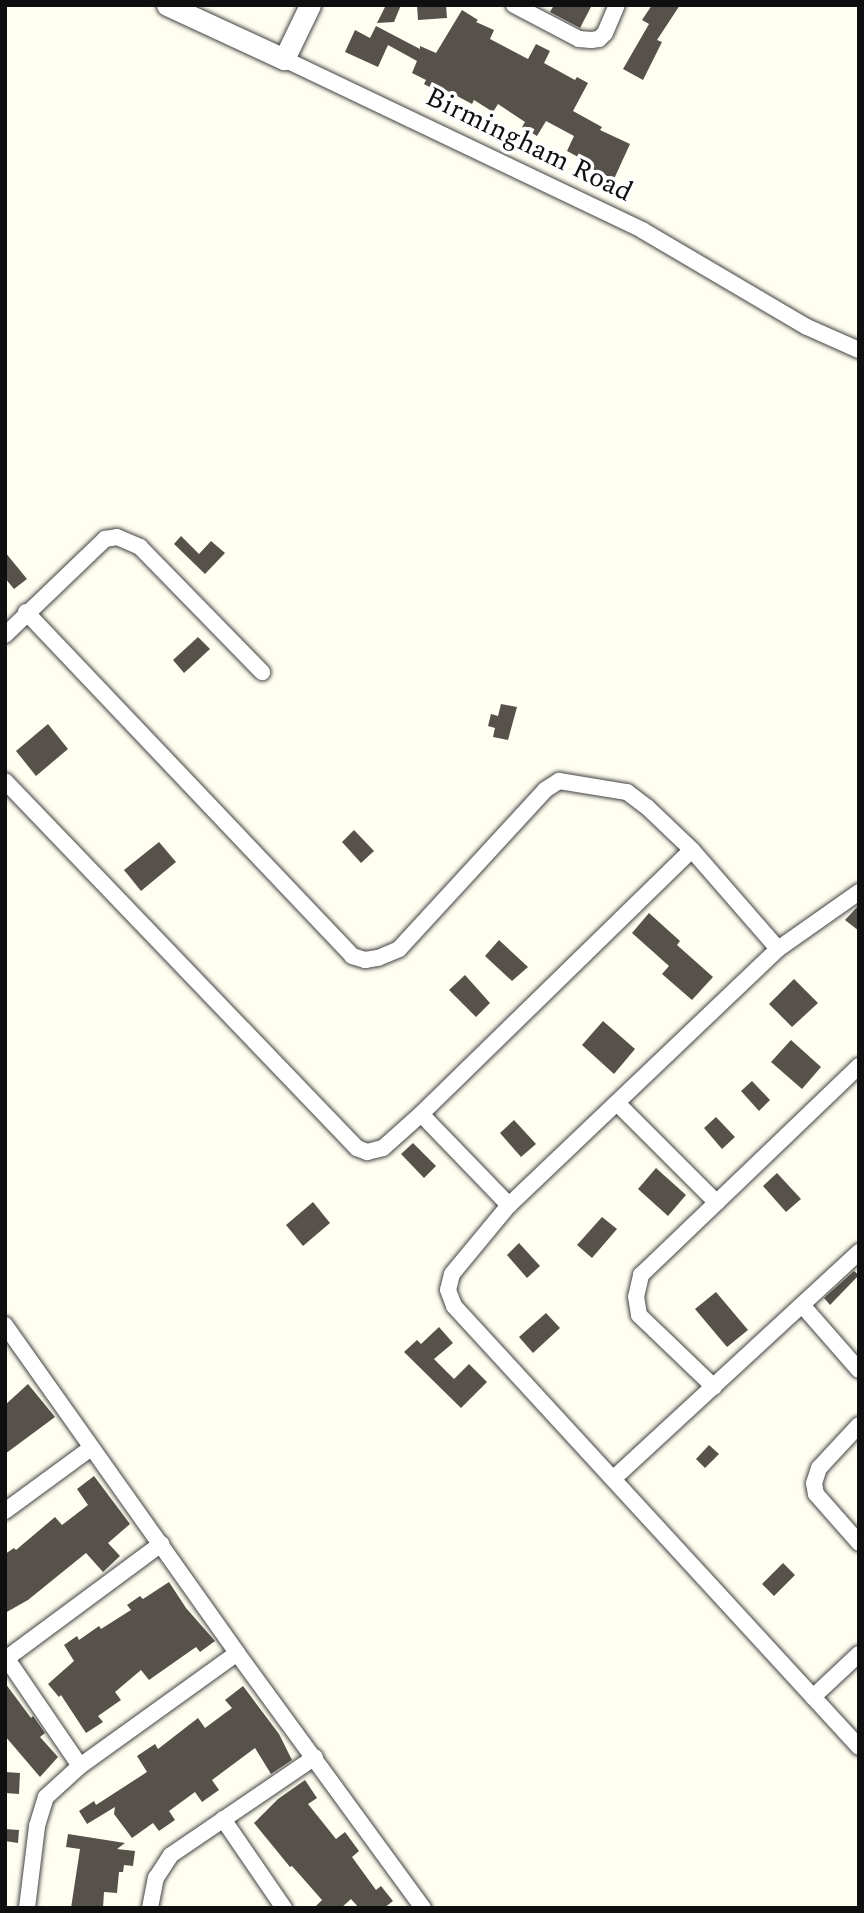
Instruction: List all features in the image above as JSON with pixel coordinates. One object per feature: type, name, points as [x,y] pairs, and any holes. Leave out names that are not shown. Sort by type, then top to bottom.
[{"type":"street","name":"Birmingham Road","points":[[167,5],[642,230],[807,327],[859,350]]},
{"type":"street","points":[[285,59],[310,5]]},
{"type":"street","points":[[514,5],[579,39],[590,40],[599,39],[605,33],[617,5]]},
{"type":"street","points":[[5,635],[105,539],[131,541],[140,547],[262,672]]},
{"type":"street","points":[[26,612],[352,956],[365,960],[399,949],[545,790],[559,781],[627,792],[692,850],[778,949]]},
{"type":"street","points":[[5,781],[357,1148],[367,1152],[383,1148],[421,1114],[692,850]]},
{"type":"street","points":[[859,892],[778,949],[509,1205],[452,1274],[448,1290],[454,1306],[859,1747]]},
{"type":"street","points":[[714,1387],[639,1315],[636,1297],[641,1275],[859,1066]]},
{"type":"street","points":[[617,1103],[717,1203]]},
{"type":"street","points":[[421,1114],[509,1205]]},
{"type":"street","points":[[613,1479],[859,1252]]},
{"type":"street","points":[[802,1305],[859,1370]]},
{"type":"street","points":[[8,1334],[423,1908]]},
{"type":"street","points":[[859,1425],[819,1468],[814,1483],[816,1494],[859,1543]]},
{"type":"street","points":[[5,1511],[91,1448]]},
{"type":"street","points":[[80,1766],[6,1657],[161,1544]]},
{"type":"street","points":[[27,1908],[40,1810],[46,1797],[80,1766],[237,1653]]},
{"type":"street","points":[[813,1697],[859,1654]]},
{"type":"street","points":[[150,1908],[156,1878],[171,1855],[315,1757]]},
{"type":"street","points":[[223,1819],[284,1908]]},
{"type":"building","points":[[386,5],[401,5],[394,22],[377,23]]},
{"type":"building","points":[[417,5],[446,5],[447,18],[418,20]]},
{"type":"building","points":[[554,5],[592,5],[580,28],[550,12]]},
{"type":"building","points":[[652,5],[680,5],[657,40],[662,42],[643,80],[623,69],[649,24],[642,20]]},
{"type":"building","points":[[462,10],[478,20],[476,22],[494,30],[490,39],[528,59],[536,44],[550,51],[544,63],[575,80],[577,77],[588,83],[573,111],[602,127],[600,130],[630,144],[614,179],[590,168],[591,164],[567,151],[574,136],[546,121],[537,136],[522,127],[525,122],[498,104],[493,112],[474,100],[472,104],[442,88],[440,93],[424,84],[426,80],[412,73],[417,61],[388,45],[378,67],[345,52],[355,30],[370,38],[376,26],[420,49],[420,46],[436,53]]},
{"type":"building","points":[[181,536],[199,554],[211,541],[225,553],[205,574],[174,544]]},
{"type":"building","points":[[5,552],[27,579],[14,589],[5,578]]},
{"type":"building","points":[[198,637],[210,649],[184,673],[173,660]]},
{"type":"building","points":[[501,704],[517,707],[508,740],[493,737],[495,728],[488,726],[491,714],[498,716]]},
{"type":"building","points":[[48,724],[68,749],[36,776],[16,751]]},
{"type":"building","points":[[354,830],[374,851],[361,863],[342,842]]},
{"type":"building","points":[[159,842],[176,862],[141,891],[124,870]]},
{"type":"building","points":[[859,905],[859,931],[845,920]]},
{"type":"building","points":[[649,913],[680,941],[677,945],[713,977],[692,1000],[662,974],[669,966],[632,933]]},
{"type":"building","points":[[499,940],[528,967],[512,981],[485,956]]},
{"type":"building","points":[[465,975],[490,1003],[476,1017],[449,990]]},
{"type":"building","points":[[794,979],[818,1003],[792,1027],[769,1004]]},
{"type":"building","points":[[603,1021],[635,1049],[614,1074],[582,1045]]},
{"type":"building","points":[[791,1040],[821,1067],[802,1089],[771,1062]]},
{"type":"building","points":[[752,1081],[770,1100],[759,1111],[741,1091]]},
{"type":"building","points":[[716,1117],[735,1137],[722,1149],[704,1128]]},
{"type":"building","points":[[514,1120],[536,1144],[521,1157],[500,1133]]},
{"type":"building","points":[[413,1143],[436,1166],[424,1178],[401,1154]]},
{"type":"building","points":[[656,1168],[686,1195],[668,1216],[638,1189]]},
{"type":"building","points":[[777,1173],[801,1199],[786,1212],[763,1186]]},
{"type":"building","points":[[313,1202],[330,1223],[303,1246],[286,1225]]},
{"type":"building","points":[[602,1217],[617,1229],[592,1258],[577,1245]]},
{"type":"building","points":[[519,1243],[540,1266],[527,1278],[507,1255]]},
{"type":"building","points":[[854,1271],[859,1275],[830,1305],[824,1298]]},
{"type":"building","points":[[716,1292],[748,1330],[727,1347],[695,1309]]},
{"type":"building","points":[[546,1313],[560,1328],[533,1353],[519,1337]]},
{"type":"building","points":[[439,1327],[453,1343],[434,1359],[454,1379],[469,1364],[487,1382],[461,1408],[404,1352],[417,1340],[421,1344]]},
{"type":"building","points":[[28,1384],[55,1417],[5,1454],[5,1405]]},
{"type":"building","points":[[709,1445],[719,1454],[705,1468],[696,1459]]},
{"type":"building","points":[[94,1476],[130,1524],[108,1543],[120,1556],[103,1572],[86,1553],[28,1600],[5,1613],[5,1554],[14,1548],[16,1550],[55,1517],[62,1525],[88,1505],[77,1489]]},
{"type":"building","points":[[783,1563],[795,1575],[774,1596],[762,1584]]},
{"type":"building","points":[[169,1582],[186,1608],[215,1641],[200,1652],[196,1647],[149,1680],[141,1670],[115,1692],[121,1700],[98,1716],[103,1722],[86,1733],[61,1695],[59,1697],[48,1684],[74,1661],[64,1645],[77,1636],[79,1640],[99,1626],[101,1629],[131,1610],[127,1605],[140,1596],[143,1599]]},
{"type":"building","points":[[5,1683],[31,1718],[33,1716],[45,1733],[40,1737],[58,1757],[40,1777],[5,1736]]},
{"type":"building","points":[[243,1686],[279,1734],[292,1760],[271,1774],[255,1748],[212,1780],[219,1790],[202,1802],[195,1792],[169,1811],[175,1820],[159,1831],[153,1823],[132,1838],[114,1814],[115,1807],[87,1824],[79,1811],[94,1801],[96,1805],[147,1772],[137,1756],[155,1744],[158,1749],[198,1718],[205,1728],[232,1708],[225,1700]]},
{"type":"building","points":[[5,1772],[20,1773],[19,1794],[5,1793]]},
{"type":"building","points":[[305,1780],[317,1798],[308,1804],[336,1839],[345,1832],[359,1851],[352,1857],[376,1890],[381,1886],[393,1901],[384,1908],[359,1908],[351,1899],[341,1908],[314,1908],[322,1900],[292,1866],[290,1867],[254,1823],[278,1799]]},
{"type":"building","points":[[5,1829],[19,1830],[18,1843],[5,1841]]},
{"type":"building","points":[[68,1834],[125,1843],[117,1849],[135,1851],[133,1866],[124,1865],[123,1872],[119,1872],[117,1893],[104,1892],[103,1908],[71,1908],[80,1849],[66,1847]]}]
